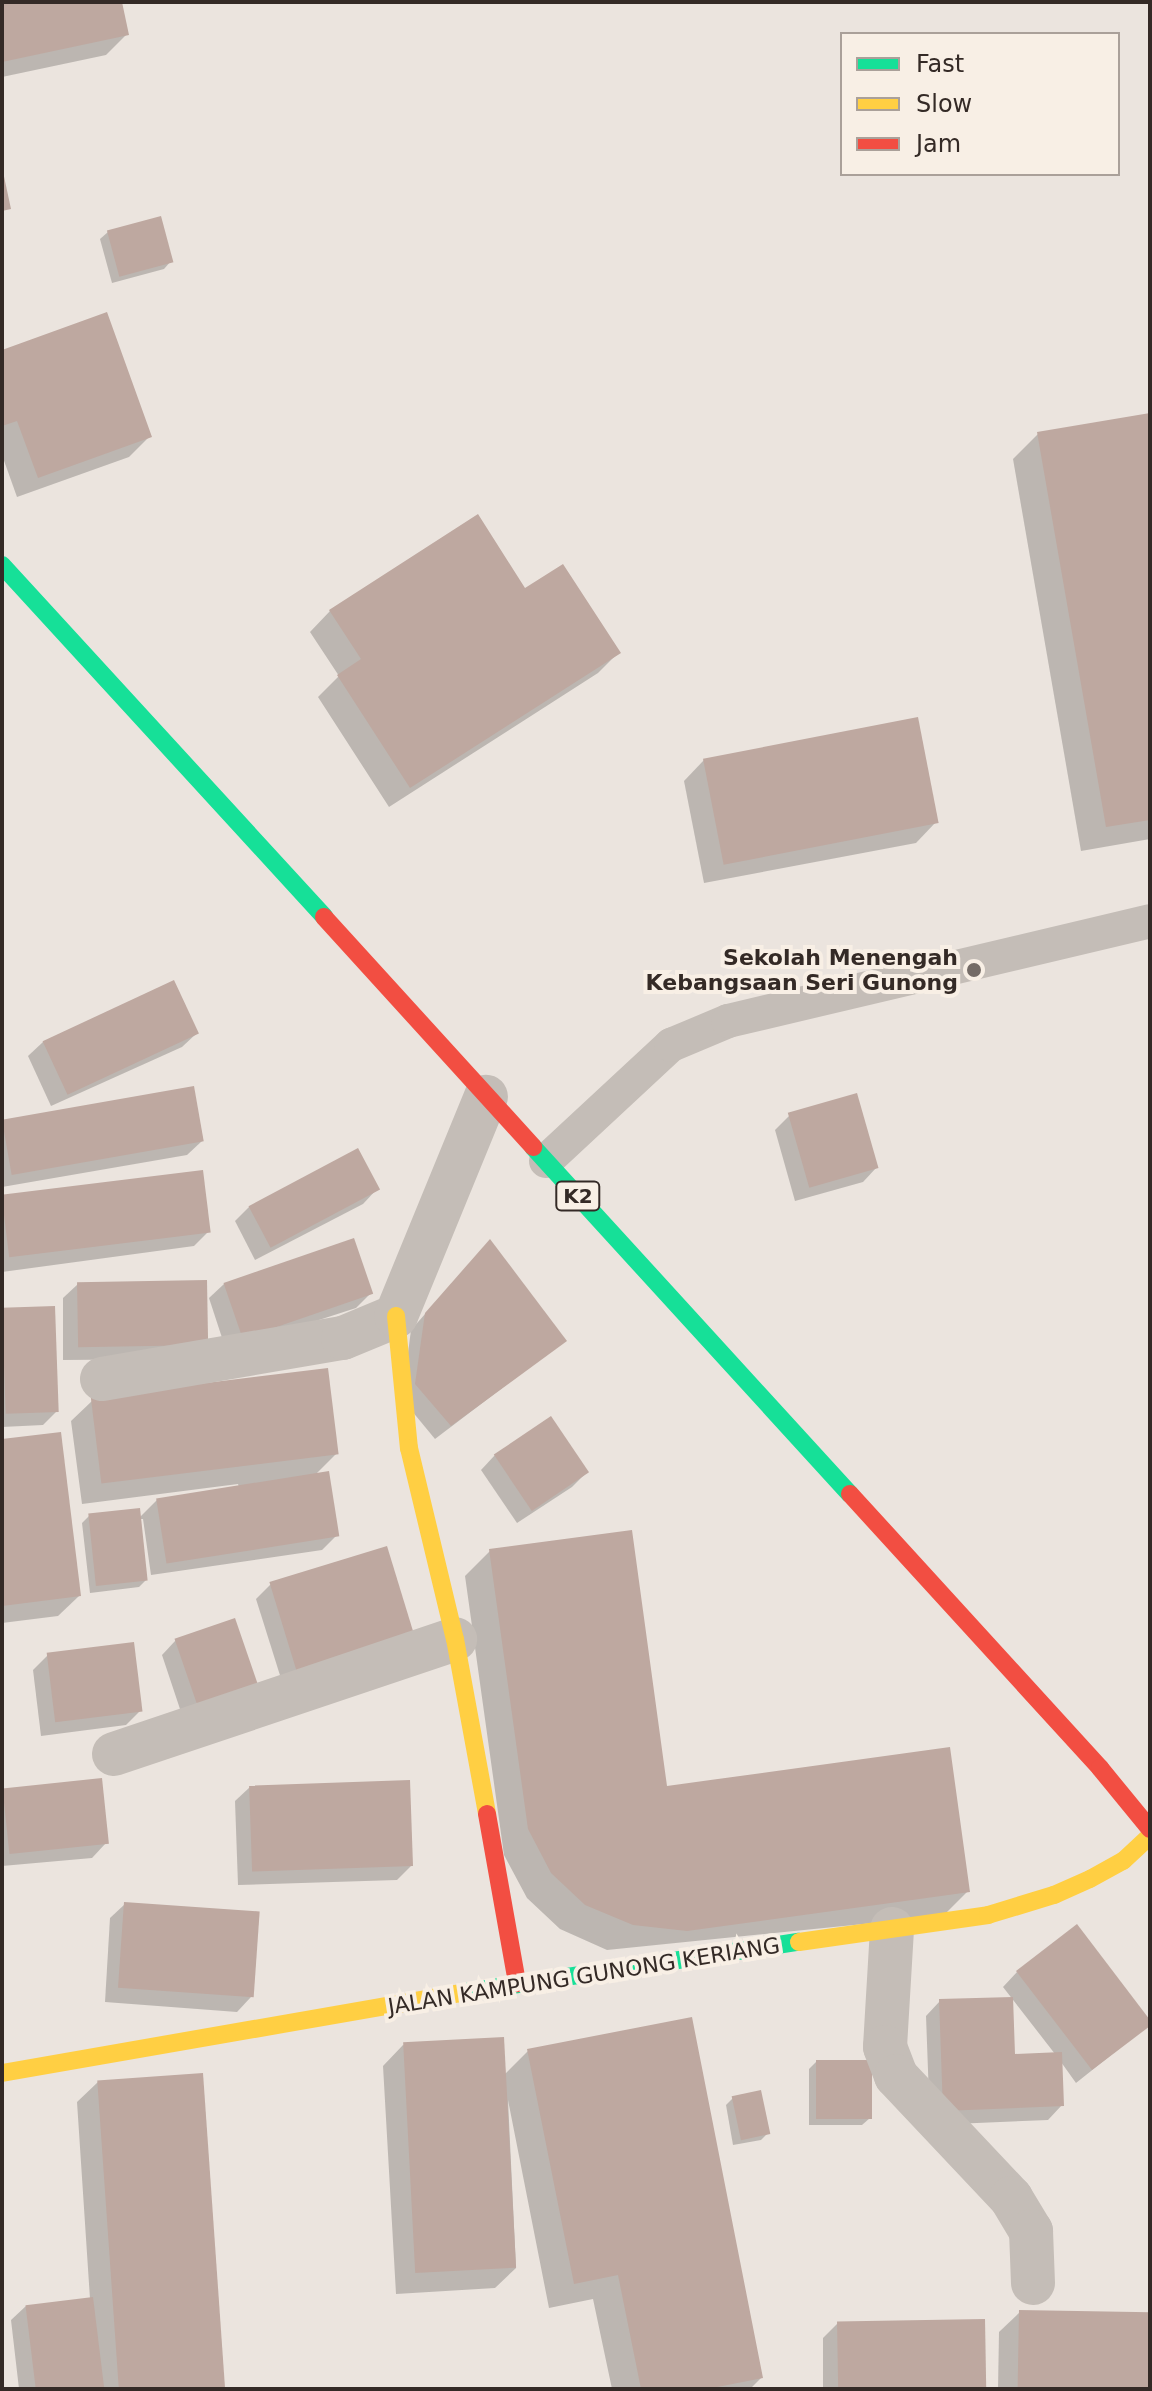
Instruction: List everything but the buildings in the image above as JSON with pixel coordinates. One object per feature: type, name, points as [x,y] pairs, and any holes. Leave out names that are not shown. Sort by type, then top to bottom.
[{"type":"street","name":"K2","points":[[2,565],[1100,1768],[1150,1829]]},
{"type":"street","points":[[486,1097],[396,1316],[409,1448],[455,1639],[517,1983]]},
{"type":"street","points":[[102,1379],[343,1338],[396,1316]]},
{"type":"street","points":[[114,1754],[455,1639]]},
{"type":"street","name":"JALAN KAMPUNG GUNONG KERIANG","points":[[9,2072],[517,1983],[988,1915],[1054,1895],[1123,1861],[1150,1836]]},
{"type":"street","points":[[892,1929],[885,2047],[896,2076],[1011,2198],[1031,2231],[1033,2283]]},
{"type":"lane","points":[[546,1161],[671,1045],[728,1021],[1150,921]]},
{"type":"traffic: fast","points":[[2,565],[324,917]]},
{"type":"traffic: fast","points":[[533,1147],[850,1494]]},
{"type":"traffic: fast","points":[[460,1993],[799,1942]]},
{"type":"traffic: slow","points":[[396,1316],[409,1448],[455,1639],[487,1814]]},
{"type":"traffic: slow","points":[[799,1942],[988,1915],[1054,1895],[1090,1879],[1123,1861],[1150,1836]]},
{"type":"traffic: slow","points":[[2,2073],[460,1993]]},
{"type":"traffic: jam","points":[[324,917],[533,1147]]},
{"type":"traffic: jam","points":[[850,1494],[1100,1768],[1150,1829]]},
{"type":"traffic: jam","points":[[487,1814],[517,1983]]},
{"type":"place","name":"Sekolah Menengah Kebangsaan Seri Gunong","points":[[974,970]]}]
